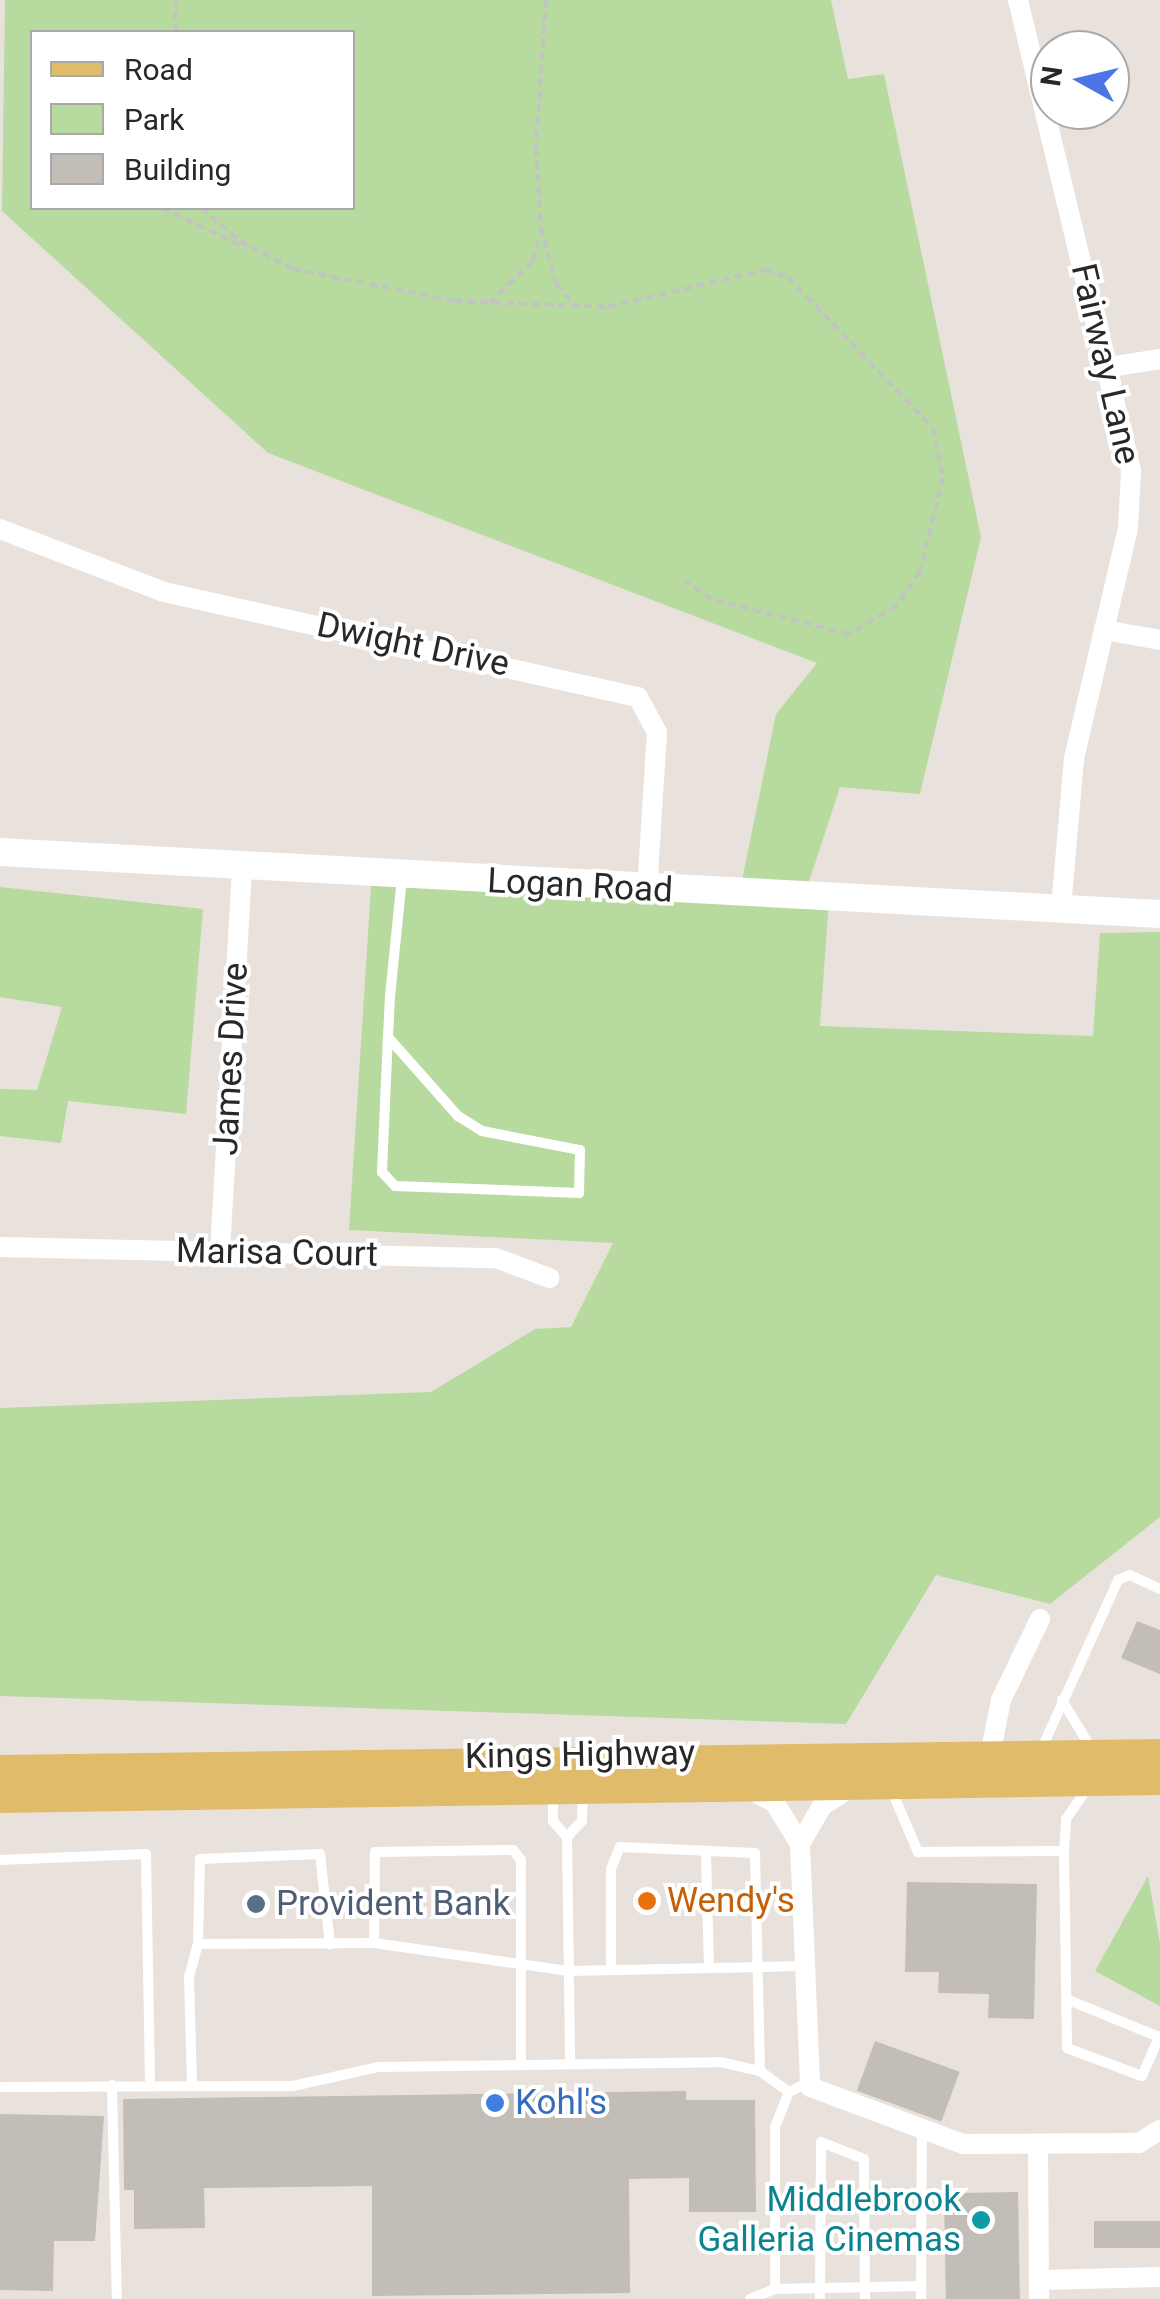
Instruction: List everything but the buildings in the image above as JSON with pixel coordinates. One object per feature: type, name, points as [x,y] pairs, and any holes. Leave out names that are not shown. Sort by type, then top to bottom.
[{"type":"main road","points":[[0,1749],[131,1770]]},
{"type":"main road","name":"Kings Highway","points":[[0,1798],[848,1790],[1097,1768],[1160,1754]]},
{"type":"main road","name":"Kings Highway","points":[[0,1770],[1038,1755],[1160,1780]]},
{"type":"main road","points":[[0,1806],[32,1798]]},
{"type":"street","name":"Fairway Lane","points":[[1018,0],[1109,367],[1132,490],[1074,759],[1061,909]]},
{"type":"street","points":[[1109,367],[1160,359]]},
{"type":"street","name":"Dwight Drive","points":[[0,529],[164,592],[638,696],[657,732],[647,890]]},
{"type":"street","points":[[1104,630],[1160,640]]},
{"type":"street","name":"Logan Road","points":[[0,852],[647,890],[1160,914]]},
{"type":"street","name":"James Drive","points":[[220,1251],[242,866]]},
{"type":"street","name":"Marisa Court","points":[[0,1247],[496,1258],[549,1278]]},
{"type":"street","points":[[990,1755],[1000,1700],[1040,1620]]},
{"type":"street","points":[[748,1790],[775,1802],[800,1844],[798,2088],[963,2144],[1139,2143],[1160,2130]]},
{"type":"street","points":[[800,1844],[822,1806],[848,1790]]},
{"type":"street","points":[[1038,2144],[1039,2290],[1160,2277]]},
{"type":"lane","points":[[388,1037],[458,1116],[482,1131],[580,1150],[579,1193],[387,1180],[388,1037],[402,876]]},
{"type":"lane","points":[[1038,1755],[1118,1580],[1130,1576],[1160,1589]]},
{"type":"lane","points":[[1061,1698],[1070,1725],[1097,1768],[1066,1819],[1064,1851],[1066,1999],[1067,2048],[1142,2076],[1159,2036],[1066,1999]]},
{"type":"lane","points":[[890,1788],[918,1852],[1064,1851]]},
{"type":"lane","points":[[568,1793],[553,1821],[567,1837],[570,2064]]},
{"type":"lane","points":[[567,1837],[582,1821],[568,1793]]},
{"type":"lane","points":[[611,1970],[613,1856],[620,1847],[662,1846],[706,1854],[755,1853],[760,2071]]},
{"type":"lane","points":[[374,1942],[374,1852],[512,1850],[521,1860],[521,2065]]},
{"type":"lane","points":[[0,1860],[146,1854],[150,2084]]},
{"type":"lane","points":[[192,2085],[188,1977],[198,1944],[200,1859],[209,1855],[320,1854],[330,1944]]},
{"type":"lane","points":[[706,1854],[709,1968]]},
{"type":"lane","points":[[198,1944],[374,1942],[569,1971],[802,1966]]},
{"type":"lane","points":[[0,2087],[293,2086],[379,2067],[720,2062],[760,2071],[798,2088],[775,2126],[775,2289]]},
{"type":"lane","points":[[112,2085],[117,2299]]},
{"type":"lane","points":[[921,2299],[922,2132]]},
{"type":"lane","points":[[820,2293],[821,2142],[864,2159],[865,2293]]},
{"type":"lane","points":[[750,2299],[775,2289],[865,2293],[920,2286]]},
{"type":"path","points":[[175,30],[176,0]]},
{"type":"path","points":[[546,0],[536,148],[541,227],[556,284],[579,308]]},
{"type":"path","points":[[166,210],[314,275],[489,303],[579,308],[774,270],[933,428],[943,477],[932,536],[911,588],[877,621],[839,632],[711,599],[685,581]]},
{"type":"path","points":[[204,210],[256,252]]},
{"type":"path","points":[[489,303],[534,262],[541,227]]},
{"type":"green space","points":[[5,0],[831,0],[848,79],[884,74],[981,537],[920,794],[840,787],[804,897],[829,900],[820,1026],[1093,1036],[1100,933],[1160,932],[1160,1517],[1050,1604],[936,1575],[846,1724],[0,1696],[0,1408],[431,1392],[535,1329],[571,1327],[613,1243],[349,1230],[372,872],[739,895],[776,714],[817,663],[268,453],[2,211]]},
{"type":"green space","points":[[0,887],[203,909],[186,1114],[68,1101],[61,1143],[0,1136],[0,1089],[37,1090],[62,1007],[0,997]]},
{"type":"green space","points":[[1148,1876],[1160,1943],[1160,2006],[1095,1971]]},
{"type":"place","name":"Wendy's","points":[[647,1901]]},
{"type":"place","name":"Provident Bank","points":[[256,1904]]},
{"type":"place","name":"Kohl's","points":[[495,2103]]},
{"type":"place","name":"Middlebrook Galleria Cinemas","points":[[981,2220]]}]
